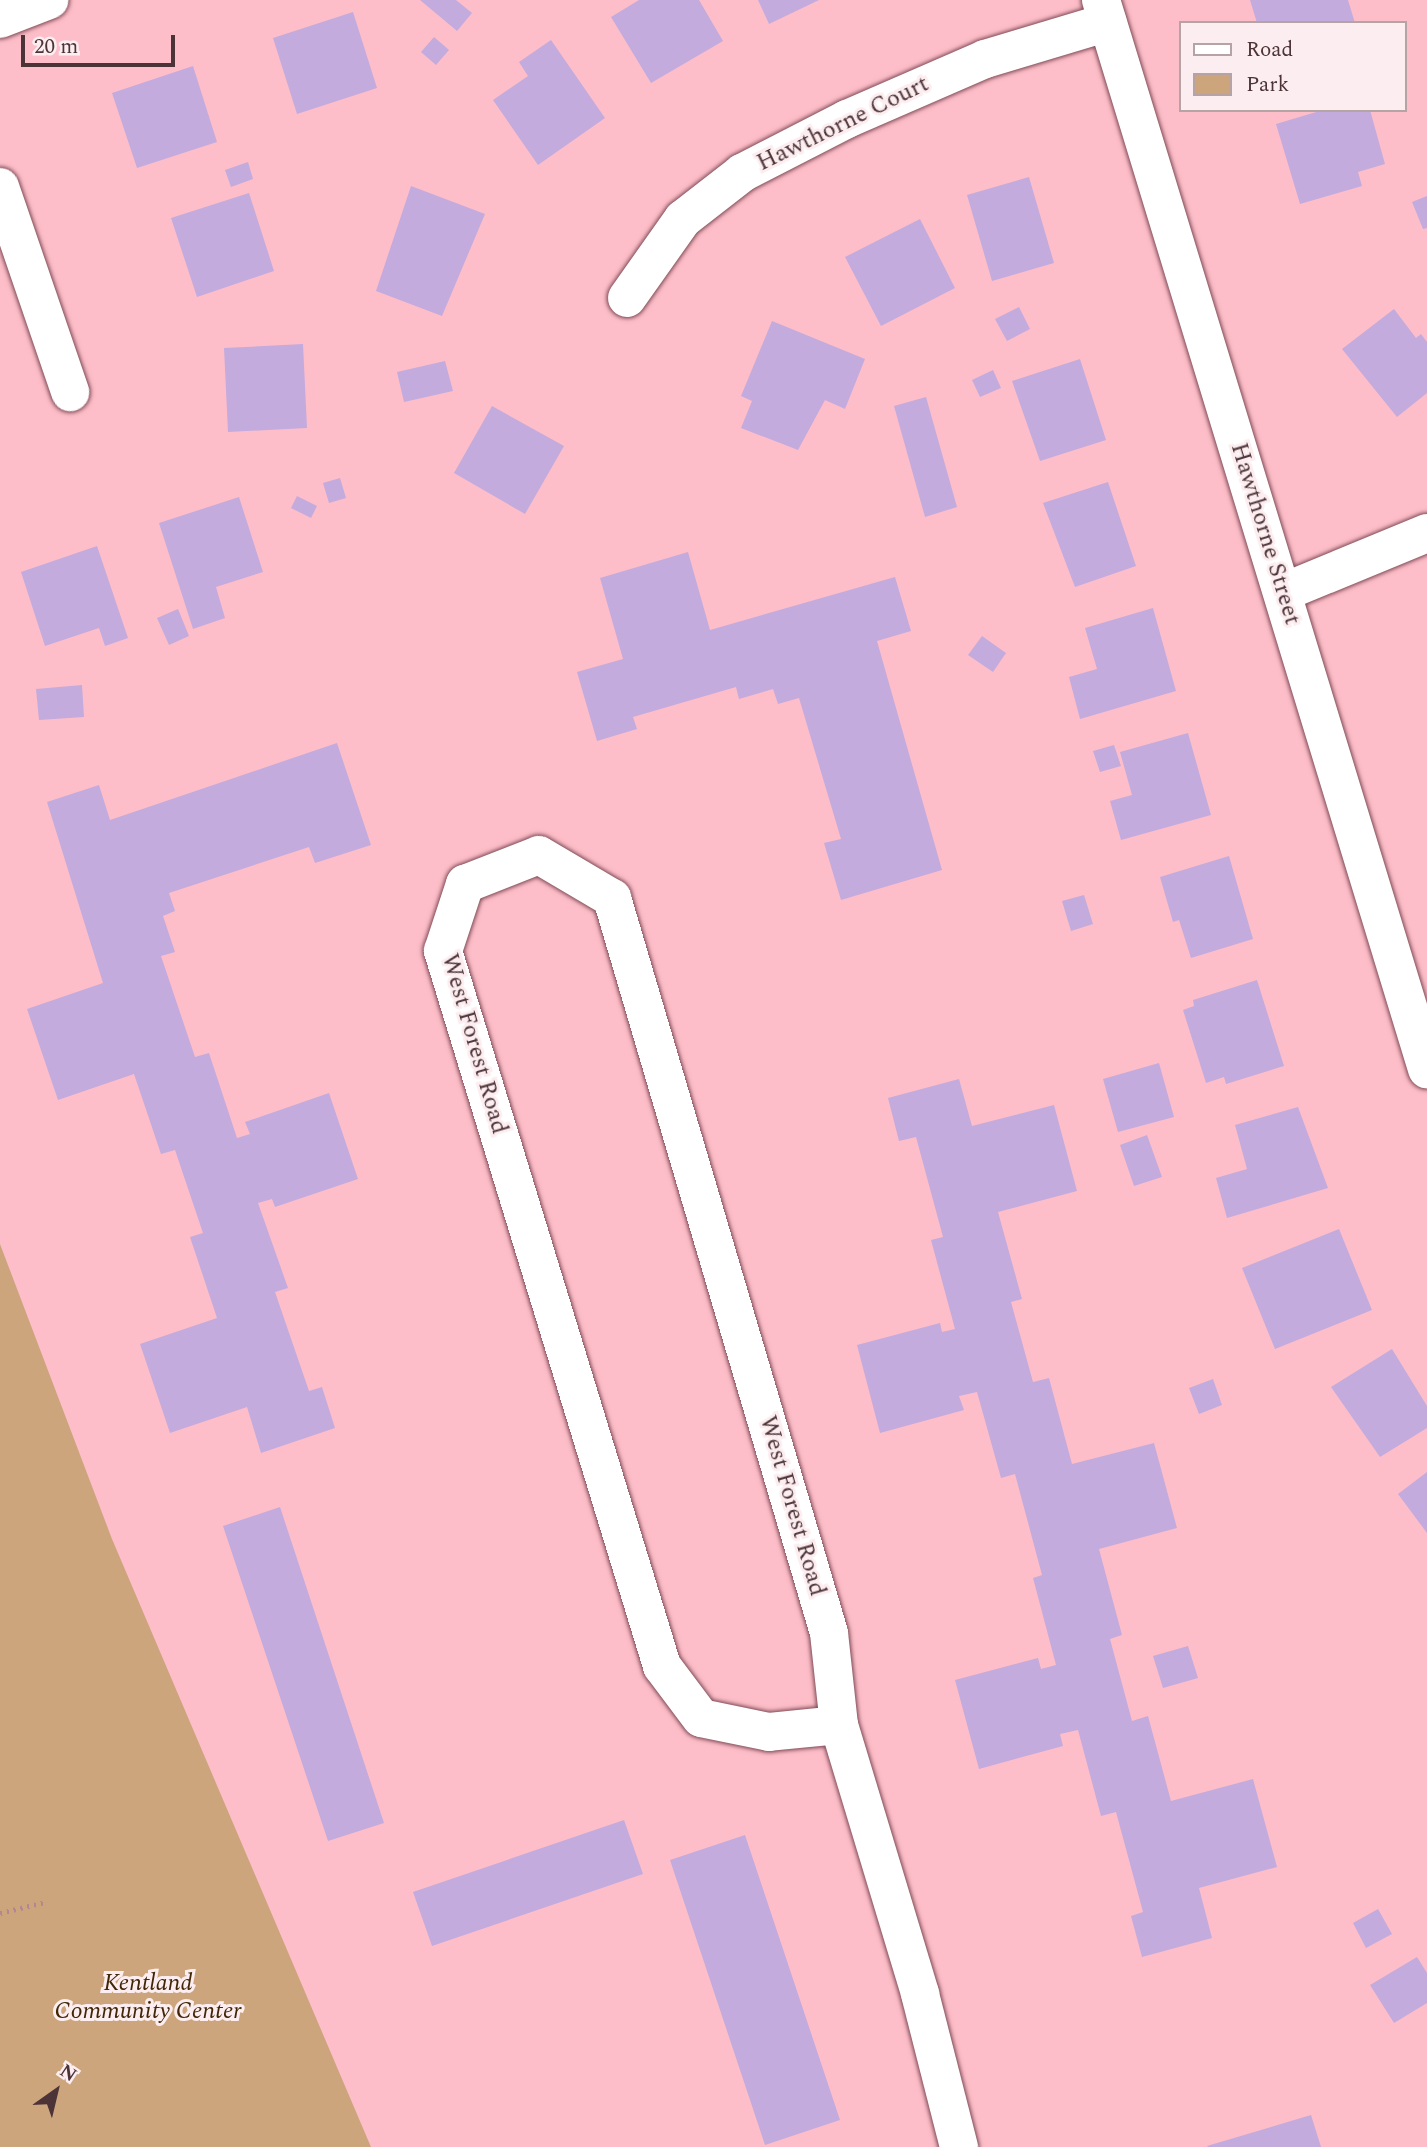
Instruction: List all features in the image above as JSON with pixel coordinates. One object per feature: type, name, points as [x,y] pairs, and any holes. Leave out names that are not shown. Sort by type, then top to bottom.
[{"type":"street","points":[[0,19],[49,0]]},
{"type":"street","name":"Hawthorne Court","points":[[627,298],[683,219],[742,173],[847,119],[1104,11]]},
{"type":"street","name":"Hawthorne Street","points":[[1104,11],[1284,592],[1393,970],[1427,1069]]},
{"type":"street","points":[[0,187],[70,392]]},
{"type":"street","points":[[1284,592],[1427,533]]},
{"type":"street","name":"West Forest Road","points":[[839,1725],[769,1732],[701,1718],[662,1667],[443,951],[466,884],[539,855],[612,898],[829,1633],[839,1725],[920,1994],[959,2147]]},
{"type":"path","points":[[0,1913],[45,1902]]},
{"type":"green space","name":"Kentland Community Center","points":[[0,1244],[112,1539],[371,2147],[0,2147]]},
{"type":"building","points":[[420,0],[456,0],[472,13],[457,31]]},
{"type":"building","points":[[639,0],[699,0],[723,41],[651,83],[611,17]]},
{"type":"building","points":[[758,0],[819,0],[769,24]]},
{"type":"building","points":[[1250,0],[1348,0],[1354,21],[1256,21]]},
{"type":"building","points":[[353,12],[377,88],[297,114],[273,38]]},
{"type":"building","points":[[434,37],[449,50],[436,65],[421,52]]},
{"type":"building","points":[[551,40],[605,118],[538,165],[493,100],[528,76],[519,62]]},
{"type":"building","points":[[193,66],[217,142],[137,168],[112,93]]},
{"type":"building","points":[[1316,112],[1371,112],[1385,164],[1358,172],[1362,186],[1300,204],[1276,124]]},
{"type":"building","points":[[248,162],[253,179],[231,187],[225,170]]},
{"type":"building","points":[[1029,177],[1054,263],[992,281],[967,195]]},
{"type":"building","points":[[411,186],[485,214],[442,316],[376,291]]},
{"type":"building","points":[[249,193],[274,271],[197,297],[171,218]]},
{"type":"building","points":[[1427,196],[1427,228],[1423,229],[1412,202]]},
{"type":"building","points":[[920,219],[955,288],[881,326],[845,257]]},
{"type":"building","points":[[1019,307],[1030,329],[1007,341],[995,319]]},
{"type":"building","points":[[1394,309],[1416,338],[1421,334],[1427,342],[1427,393],[1397,417],[1342,349]]},
{"type":"building","points":[[772,321],[865,359],[845,409],[825,400],[798,450],[741,428],[752,401],[741,396]]},
{"type":"building","points":[[303,344],[307,428],[228,432],[224,348]]},
{"type":"building","points":[[1080,359],[1106,440],[1040,461],[1012,381]]},
{"type":"building","points":[[445,361],[453,391],[404,402],[397,372]]},
{"type":"building","points":[[993,370],[1001,388],[980,397],[972,380]]},
{"type":"building","points":[[926,397],[957,507],[925,517],[894,406]]},
{"type":"building","points":[[492,406],[564,446],[525,514],[454,473]]},
{"type":"building","points":[[340,478],[346,498],[329,503],[323,483]]},
{"type":"building","points":[[1108,482],[1136,566],[1075,587],[1043,503]]},
{"type":"building","points":[[297,496],[317,506],[311,518],[291,508]]},
{"type":"building","points":[[239,497],[263,572],[216,587],[225,618],[193,629],[159,523]]},
{"type":"building","points":[[97,546],[128,638],[105,646],[99,628],[45,646],[21,572]]},
{"type":"building","points":[[688,552],[710,630],[895,577],[911,631],[877,641],[942,870],[841,900],[824,843],[841,839],[799,698],[778,704],[773,689],[739,699],[736,687],[633,717],[637,729],[597,741],[577,672],[623,659],[600,578]]},
{"type":"building","points":[[1153,608],[1176,691],[1080,719],[1069,677],[1097,669],[1085,628]]},
{"type":"building","points":[[178,609],[189,636],[169,645],[157,618]]},
{"type":"building","points":[[982,636],[1006,653],[993,672],[968,655]]},
{"type":"building","points":[[82,685],[84,717],[39,720],[36,689]]},
{"type":"building","points":[[1188,733],[1211,815],[1121,840],[1110,801],[1132,795],[1120,752]]},
{"type":"building","points":[[337,743],[371,845],[315,863],[309,847],[169,893],[175,911],[163,916],[175,952],[161,956],[195,1057],[209,1053],[237,1138],[250,1134],[245,1122],[329,1093],[358,1179],[275,1207],[272,1199],[258,1203],[288,1288],[275,1292],[309,1391],[322,1387],[335,1428],[261,1453],[247,1407],[170,1433],[140,1344],[217,1318],[190,1237],[203,1233],[175,1150],[161,1154],[134,1074],[58,1100],[27,1009],[103,983],[47,802],[99,785],[110,820]]},
{"type":"building","points":[[1114,745],[1121,766],[1100,772],[1093,751]]},
{"type":"building","points":[[1229,856],[1253,939],[1191,958],[1179,920],[1173,922],[1160,877]]},
{"type":"building","points":[[1084,895],[1093,924],[1071,931],[1062,901]]},
{"type":"building","points":[[1257,980],[1284,1066],[1226,1084],[1224,1077],[1206,1083],[1183,1010],[1194,1006],[1193,1000]]},
{"type":"building","points":[[1159,1063],[1174,1117],[1118,1132],[1103,1079]]},
{"type":"building","points":[[959,1079],[972,1126],[1054,1105],[1077,1191],[998,1212],[1022,1299],[1011,1302],[1033,1382],[1049,1378],[1072,1464],[1154,1443],[1177,1528],[1099,1549],[1122,1635],[1110,1639],[1132,1721],[1148,1716],[1171,1801],[1253,1779],[1277,1867],[1199,1888],[1212,1938],[1142,1957],[1131,1916],[1143,1912],[1116,1812],[1101,1816],[1078,1730],[1060,1734],[1063,1746],[979,1769],[955,1680],[1038,1658],[1041,1669],[1056,1665],[1033,1578],[1042,1575],[1015,1474],[1001,1478],[977,1392],[959,1396],[964,1410],[880,1433],[857,1345],[940,1323],[942,1332],[955,1329],[931,1240],[943,1237],[916,1137],[899,1141],[888,1098]]},
{"type":"building","points":[[1298,1107],[1328,1188],[1227,1218],[1216,1178],[1247,1169],[1235,1125]]},
{"type":"building","points":[[1147,1135],[1162,1177],[1134,1186],[1120,1145]]},
{"type":"building","points":[[1339,1229],[1372,1310],[1275,1349],[1242,1268]]},
{"type":"building","points":[[1392,1349],[1427,1406],[1427,1428],[1380,1457],[1331,1387]]},
{"type":"building","points":[[1213,1379],[1222,1405],[1199,1414],[1189,1388]]},
{"type":"building","points":[[1427,1472],[1427,1533],[1398,1494]]},
{"type":"building","points":[[280,1507],[384,1823],[328,1841],[223,1526]]},
{"type":"building","points":[[1188,1646],[1198,1678],[1163,1688],[1153,1656]]},
{"type":"building","points":[[624,1820],[643,1874],[432,1946],[413,1892]]},
{"type":"building","points":[[745,1835],[840,2120],[765,2145],[670,1860]]},
{"type":"building","points":[[1378,1909],[1392,1934],[1366,1948],[1353,1923]]},
{"type":"building","points":[[1417,1957],[1427,1973],[1427,2003],[1394,2023],[1370,1985]]},
{"type":"building","points":[[1311,2115],[1321,2147],[1207,2146]]}]
